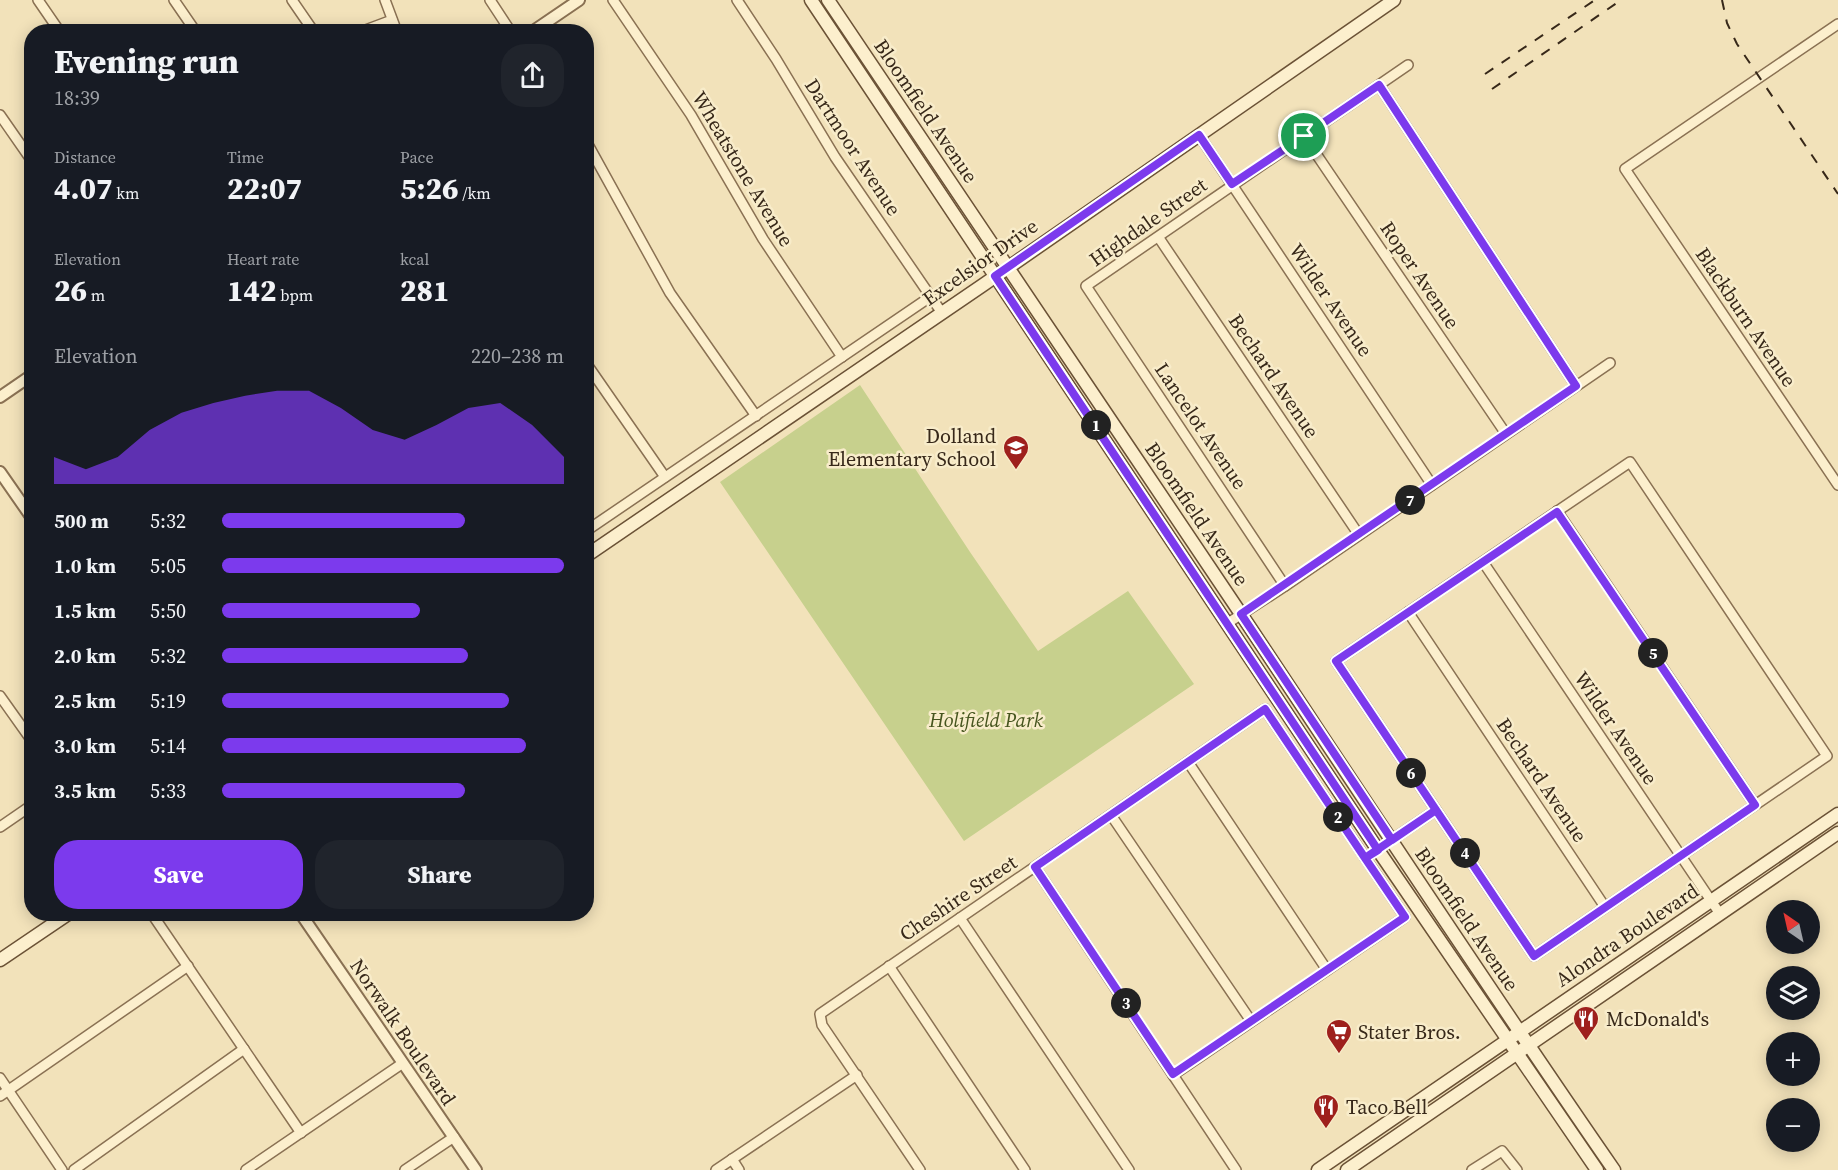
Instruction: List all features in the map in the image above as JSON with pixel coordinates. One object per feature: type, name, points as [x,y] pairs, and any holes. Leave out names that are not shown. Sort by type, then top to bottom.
[{"type":"main road","name":"Bloomfield Avenue","points":[[811,0],[1378,850],[1597,1170]]},
{"type":"main road","name":"Bloomfield Avenue","points":[[828,0],[1006,268],[1241,614],[1519,1033],[1614,1170]]},
{"type":"main road","name":"Excelsior Drive","points":[[594,551],[1395,0]]},
{"type":"main road","name":"Alondra Boulevard","points":[[1318,1170],[1838,814]]},
{"type":"main road","name":"Alondra Boulevard","points":[[1347,1170],[1838,833]]},
{"type":"main road","points":[[0,960],[58,921]]},
{"type":"main road","points":[[1447,951],[1459,943]]},
{"type":"main road","points":[[1397,1116],[1406,1129]]},
{"type":"street","points":[[38,0],[54,24]]},
{"type":"street","points":[[174,0],[190,24]]},
{"type":"street","points":[[292,0],[308,24]]},
{"type":"street","points":[[385,0],[394,24]]},
{"type":"street","points":[[490,0],[506,24]]},
{"type":"street","points":[[544,24],[579,0]]},
{"type":"street","name":"Wheatstone Avenue","points":[[613,0],[691,115],[763,239],[842,357]]},
{"type":"street","name":"Dartmoor Avenue","points":[[737,0],[777,59],[835,157],[942,313]]},
{"type":"street","points":[[381,24],[392,20]]},
{"type":"street","name":"Blackburn Avenue","points":[[1838,24],[1625,170],[1838,485]]},
{"type":"street","name":"Highdale Street","points":[[1086,286],[1408,65]]},
{"type":"street","points":[[1379,85],[1576,386]]},
{"type":"street","points":[[0,115],[24,150]]},
{"type":"street","name":"Wilder Avenue","points":[[1199,135],[1432,485]]},
{"type":"street","name":"Roper Avenue","points":[[1304,136],[1506,434]]},
{"type":"street","points":[[594,156],[669,293],[756,416]]},
{"type":"street","name":"Bechard Avenue","points":[[1159,238],[1359,535]]},
{"type":"street","name":"Lancelot Avenue","points":[[1086,286],[1285,586]]},
{"type":"street","name":"Excelsior Drive","points":[[594,526],[930,297]]},
{"type":"street","points":[[1228,623],[1610,363]]},
{"type":"street","points":[[594,375],[665,477]]},
{"type":"street","points":[[0,397],[24,380]]},
{"type":"street","points":[[1630,462],[1827,756],[1534,956],[1336,661],[1557,512],[1630,462]]},
{"type":"street","points":[[0,472],[24,506]]},
{"type":"street","points":[[1557,512],[1755,805]]},
{"type":"street","name":"Wilder Avenue","points":[[1483,562],[1720,914]]},
{"type":"street","name":"Bechard Avenue","points":[[1408,612],[1605,907]]},
{"type":"street","points":[[0,696],[24,730]]},
{"type":"street","name":"Cheshire Street","points":[[857,1075],[822,1024],[820,1014],[1265,709],[1405,917],[1327,970]]},
{"type":"street","points":[[1173,1074],[1327,970],[1188,762]]},
{"type":"street","points":[[0,827],[24,810]]},
{"type":"street","points":[[1365,858],[1436,810]]},
{"type":"street","points":[[1111,815],[1251,1022]]},
{"type":"street","points":[[1035,867],[1236,1170]]},
{"type":"street","points":[[960,918],[1129,1170]]},
{"type":"street","points":[[157,921],[301,1133]]},
{"type":"street","name":"Norwalk Boulevard","points":[[306,921],[476,1170]]},
{"type":"street","points":[[4,1093],[188,966]]},
{"type":"street","points":[[889,966],[1025,1170]]},
{"type":"street","points":[[74,1170],[244,1049]]},
{"type":"street","points":[[246,1170],[403,1063]]},
{"type":"street","points":[[716,1170],[857,1075],[920,1170]]},
{"type":"street","points":[[0,1078],[4,1093],[62,1170]]},
{"type":"street","points":[[405,1170],[454,1137]]},
{"type":"street","points":[[1472,1170],[1502,1151],[1517,1170]]},
{"type":"street","points":[[732,1160],[739,1170]]},
{"type":"green space","name":"Holifield Park","points":[[860,385],[1038,651],[1128,591],[1194,684],[964,841],[720,482]]},
{"type":"railway","points":[[1485,74],[1595,0]]},
{"type":"railway","points":[[1492,89],[1621,0]]},
{"type":"railway","points":[[1722,0],[1727,23],[1737,44],[1838,194]]},
{"type":"place","name":"Dolland Elementary School","points":[[1016,471]]},
{"type":"place","name":"McDonald's","points":[[1586,1042]]},
{"type":"place","name":"Stater Bros.","points":[[1339,1055]]},
{"type":"place","name":"Taco Bell","points":[[1326,1130]]},
{"type":"route","points":[[1304,136],[1232,184],[1199,135],[995,276],[1378,850],[1365,858],[1265,709],[1035,867],[1173,1074],[1405,917],[1365,858],[1378,850],[1436,810],[1534,956],[1755,805],[1557,512],[1336,661],[1436,810],[1392,840],[1241,614],[1576,386],[1379,85],[1304,136]]}]
